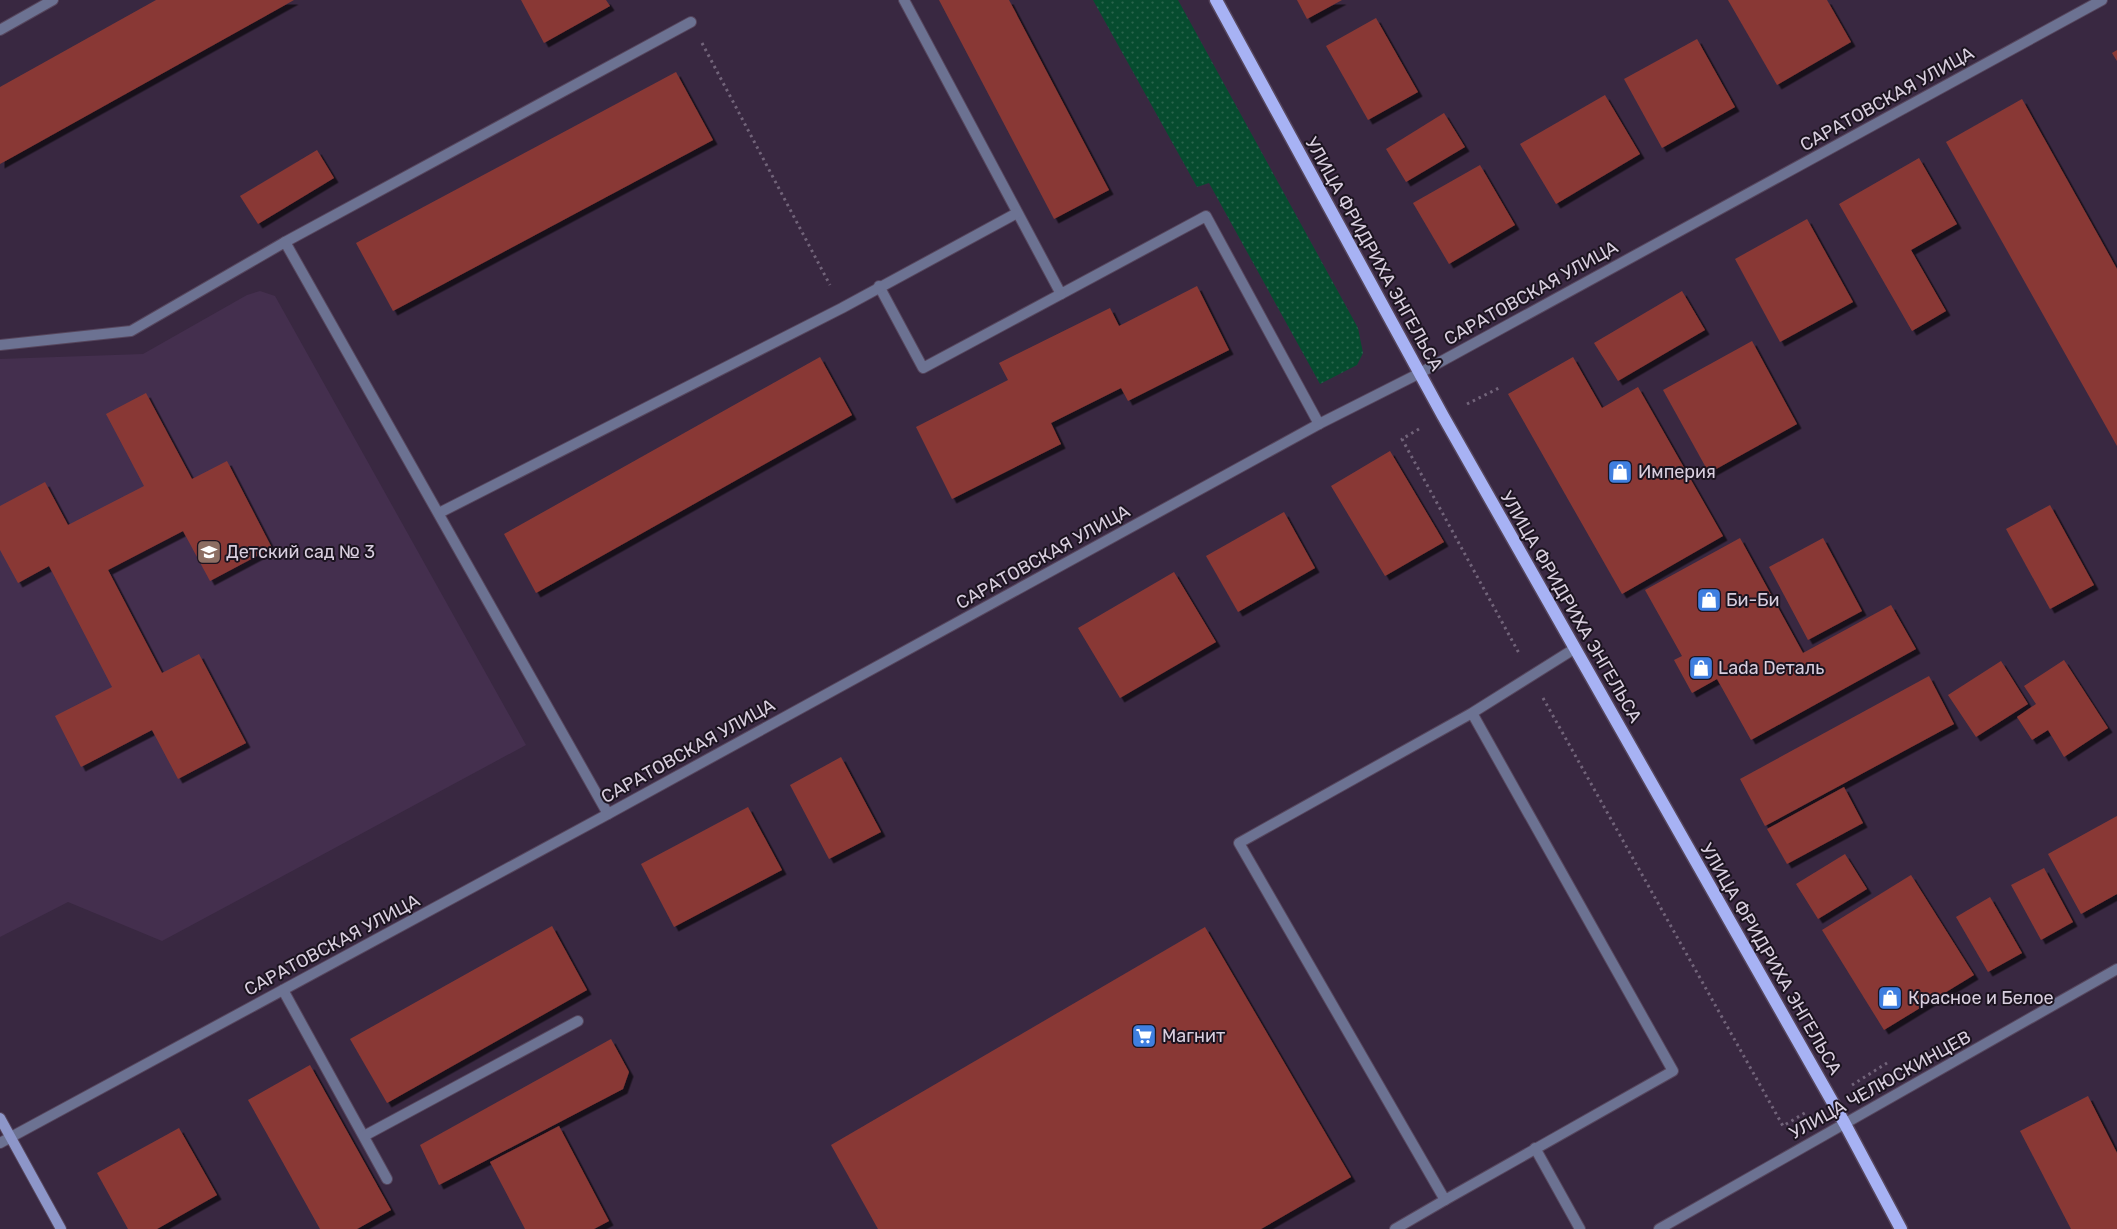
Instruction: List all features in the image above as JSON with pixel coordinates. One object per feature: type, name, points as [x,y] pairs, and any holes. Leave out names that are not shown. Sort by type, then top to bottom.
[{"type":"main road","name":"УЛИЦА ФРИДРИХА ЭНГЕЛЬСА","points":[[1216,0],[1443,416],[1845,1124],[1901,1229]]},
{"type":"main road","points":[[0,1118],[61,1229]]},
{"type":"street","points":[[0,30],[53,0]]},
{"type":"street","points":[[904,0],[1061,294]]},
{"type":"street","name":"САРАТОВСКАЯ УЛИЦА","points":[[0,1143],[608,814],[1319,424],[1420,373],[2102,0]]},
{"type":"street","points":[[0,344],[131,331],[285,242],[691,22]]},
{"type":"street","points":[[439,513],[842,308],[879,286],[1017,213]]},
{"type":"street","points":[[879,286],[923,368],[1206,216],[1319,424]]},
{"type":"street","points":[[285,242],[608,814]]},
{"type":"street","points":[[1445,1200],[1239,843],[1472,713],[1574,649]]},
{"type":"street","points":[[1395,1229],[1673,1071],[1472,713]]},
{"type":"street","name":"УЛИЦА ЧЕЛЮСКИНЦЕВ","points":[[1659,1229],[2117,969]]},
{"type":"street","points":[[283,990],[387,1179]]},
{"type":"street","points":[[364,1136],[578,1021]]},
{"type":"street","points":[[1535,1148],[1580,1229]]},
{"type":"path","points":[[691,22],[842,308]]},
{"type":"path","points":[[1501,387],[1402,439],[1531,676],[1783,1126],[1887,1063]]},
{"type":"shaded area","name":"Детский сад № 3","points":[[260,291],[275,296],[526,745],[162,941],[68,902],[0,937],[0,359],[143,354],[247,295]]},
{"type":"green space","points":[[1093,0],[1178,0],[1358,328],[1363,353],[1357,365],[1320,384],[1209,183],[1197,187]]},
{"type":"building","points":[[156,0],[294,0],[0,164],[0,87]]},
{"type":"building","points":[[521,0],[606,0],[610,6],[544,43]]},
{"type":"building","points":[[939,0],[1009,0],[1109,190],[1054,219]]},
{"type":"building","points":[[1297,0],[1342,0],[1307,19]]},
{"type":"building","points":[[1728,0],[1827,0],[1851,42],[1777,85]]},
{"type":"building","points":[[1376,18],[1418,92],[1368,120],[1326,46]]},
{"type":"building","points":[[1697,39],[1735,107],[1662,148],[1624,79]]},
{"type":"building","points":[[2117,50],[2117,61],[2112,53]]},
{"type":"building","points":[[676,72],[713,140],[393,311],[356,243]]},
{"type":"building","points":[[1605,95],[1640,154],[1556,204],[1520,144]]},
{"type":"building","points":[[2022,99],[2117,269],[2117,446],[1946,142]]},
{"type":"building","points":[[1444,113],[1465,147],[1406,182],[1386,149]]},
{"type":"building","points":[[317,150],[334,178],[258,224],[240,196]]},
{"type":"building","points":[[1919,158],[1957,224],[1911,250],[1946,311],[1912,331],[1839,204]]},
{"type":"building","points":[[1480,165],[1515,225],[1449,264],[1413,203]]},
{"type":"building","points":[[1807,219],[1853,302],[1780,342],[1735,259]]},
{"type":"building","points":[[1197,286],[1229,350],[1128,401],[1121,388],[1051,423],[1061,444],[952,499],[916,427],[1008,380],[999,363],[1110,308],[1119,326]]},
{"type":"building","points":[[1682,291],[1705,330],[1618,381],[1594,343]]},
{"type":"building","points":[[1752,341],[1797,424],[1709,473],[1663,390]]},
{"type":"building","points":[[820,357],[852,415],[536,593],[504,534]]},
{"type":"building","name":"Империя","points":[[1573,357],[1602,408],[1638,387],[1723,536],[1622,594],[1508,394]]},
{"type":"building","points":[[146,393],[192,479],[227,461],[272,548],[210,581],[183,531],[108,570],[162,673],[199,654],[246,743],[178,779],[152,730],[81,767],[55,716],[112,687],[49,566],[18,583],[0,550],[0,506],[45,482],[68,525],[144,486],[106,414]]},
{"type":"building","points":[[1390,451],[1444,542],[1385,576],[1331,486]]},
{"type":"building","points":[[2050,505],[2094,585],[2050,609],[2006,529]]},
{"type":"building","points":[[1284,512],[1315,568],[1238,612],[1206,556]]},
{"type":"building","points":[[1740,538],[1803,653],[1891,605],[1916,649],[1751,740],[1717,679],[1692,693],[1674,660],[1682,656],[1645,590]]},
{"type":"building","points":[[1823,538],[1862,611],[1808,640],[1769,567]]},
{"type":"building","points":[[1174,572],[1216,642],[1120,698],[1078,628]]},
{"type":"building","points":[[2064,660],[2108,728],[2064,757],[2048,730],[2032,740],[2017,717],[2036,704],[2024,686]]},
{"type":"building","points":[[2001,661],[2028,704],[1976,737],[1948,695]]},
{"type":"building","points":[[1929,676],[1954,724],[1765,826],[1740,779]]},
{"type":"building","points":[[841,757],[881,832],[829,859],[790,785]]},
{"type":"building","points":[[1844,787],[1863,823],[1787,864],[1767,829]]},
{"type":"building","points":[[748,807],[782,870],[674,927],[641,864]]},
{"type":"building","points":[[2117,816],[2117,894],[2081,914],[2048,854]]},
{"type":"building","points":[[1845,854],[1867,889],[1818,919],[1796,884]]},
{"type":"building","points":[[2044,868],[2073,922],[2041,940],[2011,885]]},
{"type":"building","points":[[1911,875],[1974,975],[1884,1030],[1822,930]]},
{"type":"building","points":[[1990,897],[2022,953],[1988,972],[1956,917]]},
{"type":"building","points":[[552,926],[587,990],[387,1103],[350,1039]]},
{"type":"building","name":"Магнит","points":[[1205,927],[1351,1177],[1261,1229],[878,1229],[831,1145]]},
{"type":"building","points":[[611,1039],[629,1072],[623,1089],[439,1185],[420,1145]]},
{"type":"building","points":[[310,1065],[391,1210],[357,1229],[320,1229],[248,1100]]},
{"type":"building","points":[[2088,1096],[2117,1153],[2117,1229],[2071,1229],[2020,1131]]},
{"type":"building","points":[[559,1126],[609,1221],[594,1229],[525,1229],[490,1162]]},
{"type":"building","points":[[179,1128],[217,1195],[157,1229],[128,1229],[97,1173]]},
{"type":"place","name":"Империя","points":[[1620,472]]},
{"type":"place","name":"Детский сад № 3","points":[[209,552]]},
{"type":"place","name":"Би-Би","points":[[1709,600]]},
{"type":"place","name":"Lada Dеталь","points":[[1701,668]]},
{"type":"place","name":"Красное и Белое","points":[[1890,998]]},
{"type":"place","name":"Магнит","points":[[1144,1036]]}]
